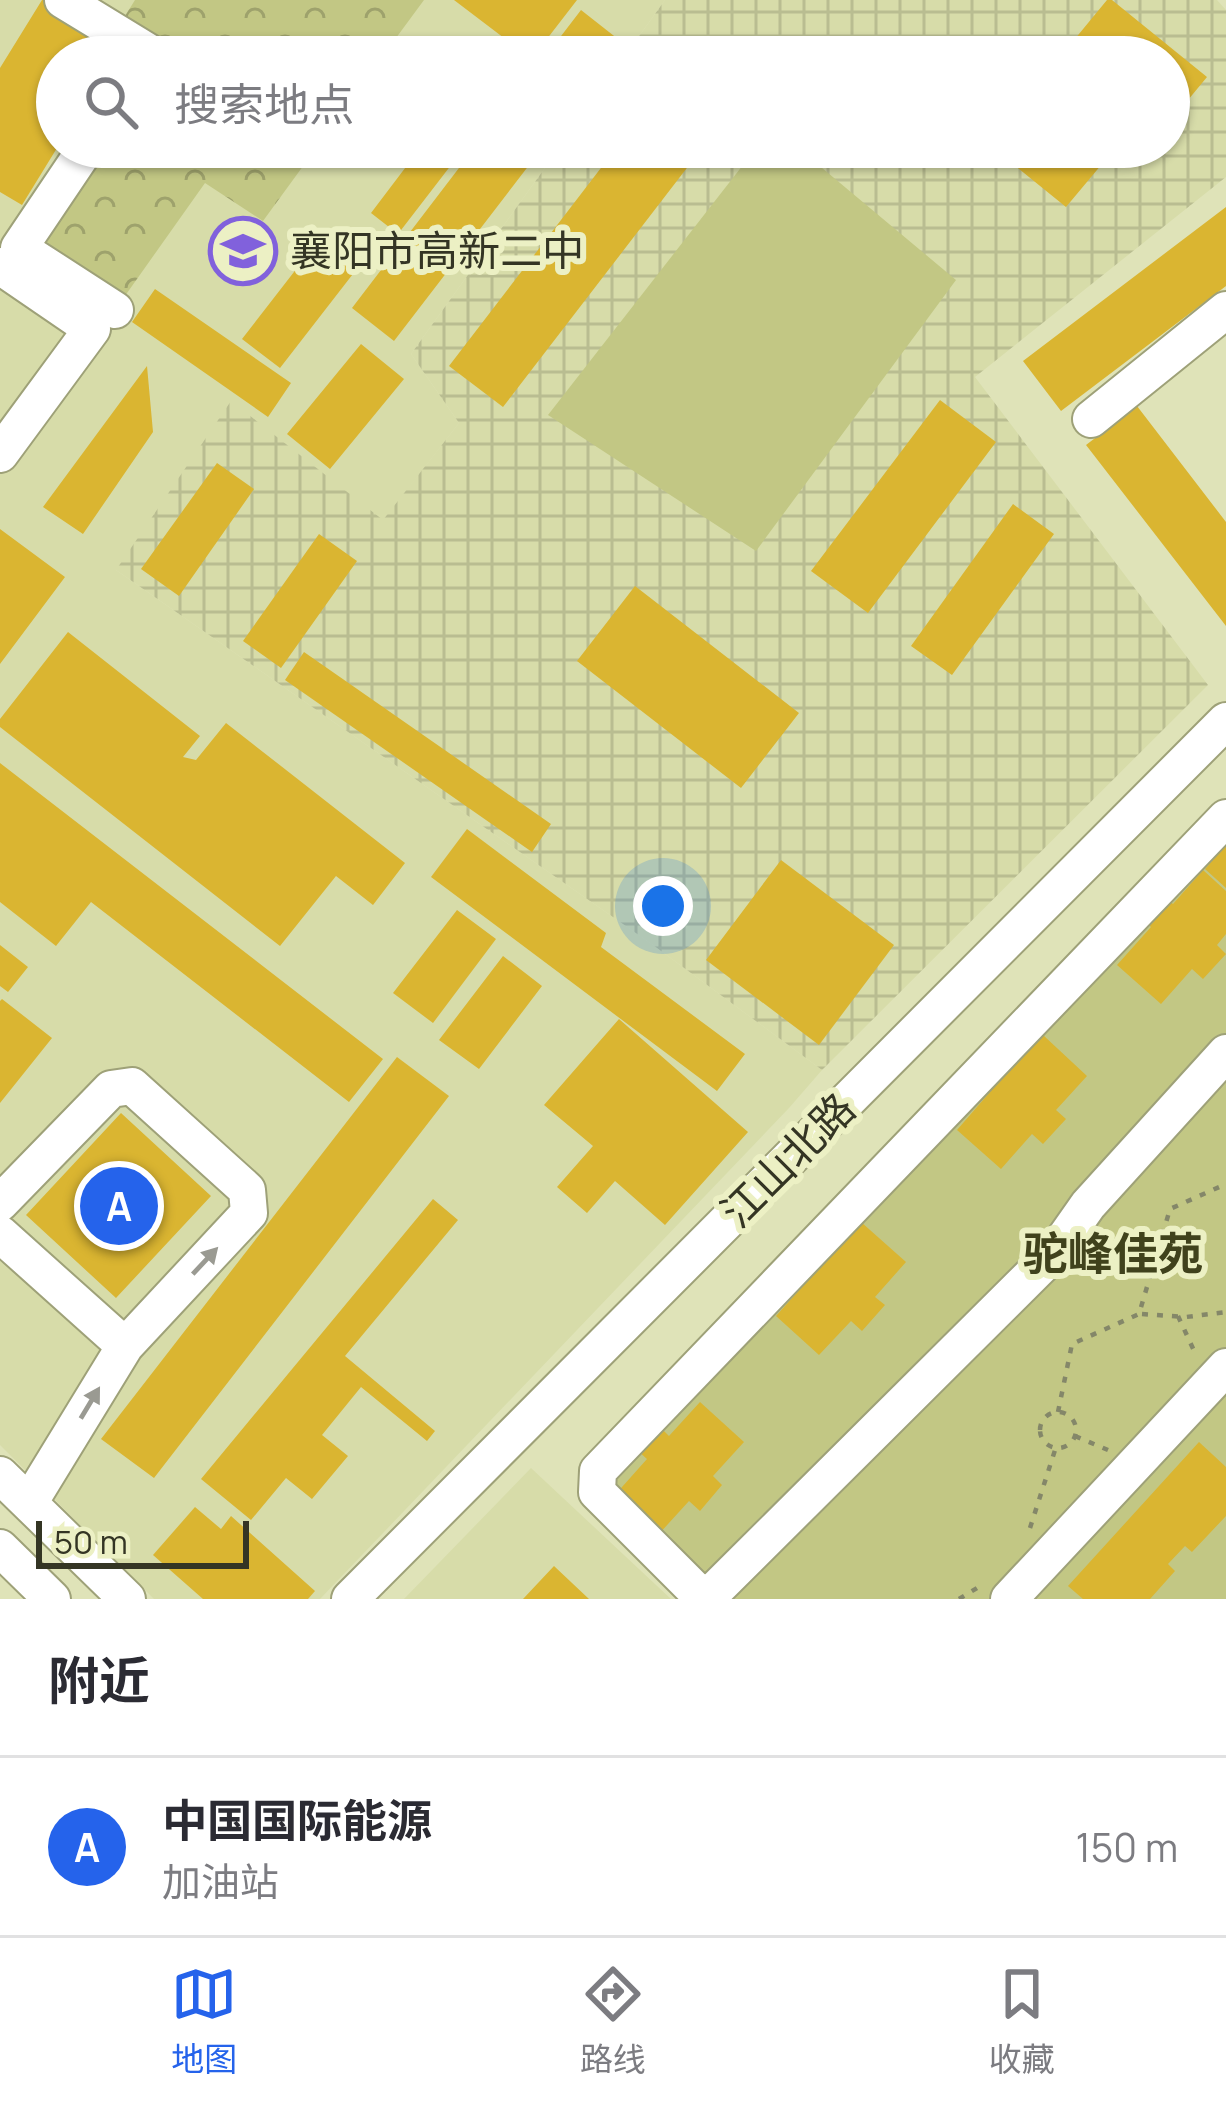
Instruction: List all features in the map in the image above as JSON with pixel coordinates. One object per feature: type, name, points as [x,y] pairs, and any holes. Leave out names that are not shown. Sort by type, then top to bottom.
[{"type":"street","points":[[63,0],[122,36]]},
{"type":"street","points":[[73,168],[20,248],[116,310]]},
{"type":"street","points":[[0,266],[92,328],[0,454]]},
{"type":"street","points":[[1091,419],[1226,310]]},
{"type":"street","name":"江山北路","points":[[350,1599],[1226,722]]},
{"type":"street","points":[[1226,818],[598,1471],[597,1492],[705,1599],[1055,1252],[1088,1204],[1226,1053]]},
{"type":"street","points":[[0,1203],[111,1089],[131,1086],[247,1190],[249,1213],[125,1346],[29,1503]]},
{"type":"street","points":[[0,1234],[125,1346]]},
{"type":"street","points":[[993,1593],[1217,1376]]},
{"type":"street","points":[[0,1475],[128,1599]]},
{"type":"street","points":[[0,1548],[52,1599]]},
{"type":"path","points":[[1139,1314],[1170,1209],[1226,1184]]},
{"type":"path","points":[[1058,1412],[1072,1344],[1139,1314],[1226,1312]]},
{"type":"path","points":[[1178,1316],[1217,1376]]},
{"type":"path","points":[[1058,1412],[1069,1416],[1076,1431],[1067,1445],[1056,1447],[1042,1438],[1041,1426],[1047,1416],[1058,1412]]},
{"type":"path","points":[[1030,1528],[1056,1447]]},
{"type":"path","points":[[959,1599],[993,1593]]},
{"type":"shaded area","points":[[0,0],[665,0],[639,36],[36,36],[36,168],[545,168],[411,354],[459,423],[383,521],[116,570],[653,945],[822,1070],[320,1599],[154,1599],[0,1445]]},
{"type":"shaded area","points":[[665,0],[1217,0],[1226,10],[1226,177],[975,377],[1208,685],[822,1070],[653,945],[116,570],[231,401],[383,520],[459,423],[411,354],[545,168],[1190,168],[1190,36],[639,36]]},
{"type":"shaded area","points":[[531,1468],[671,1599],[404,1599]]},
{"type":"green space","points":[[135,0],[424,0],[397,36],[120,36],[115,32]]},
{"type":"green space","points":[[73,168],[302,168],[263,221],[205,183],[115,310],[19,248]]},
{"type":"green space","points":[[741,168],[822,168],[956,280],[756,551],[548,415]]},
{"type":"green space","points":[[1226,818],[1226,1599],[704,1599],[598,1471]]},
{"type":"building","points":[[42,0],[54,0],[114,36],[36,36],[36,168],[45,168],[22,205],[0,192],[0,68]]},
{"type":"building","points":[[454,0],[577,0],[549,36],[501,36]]},
{"type":"building","points":[[1107,0],[1112,0],[1156,36],[1077,36]]},
{"type":"building","points":[[581,10],[614,36],[561,36]]},
{"type":"building","points":[[1190,63],[1207,77],[1190,98]]},
{"type":"building","points":[[405,168],[449,168],[398,234],[371,213]]},
{"type":"building","points":[[459,168],[527,168],[394,341],[352,308]]},
{"type":"building","points":[[601,168],[687,168],[503,407],[449,366]]},
{"type":"building","points":[[1018,168],[1099,168],[1066,207]]},
{"type":"building","points":[[1226,207],[1226,286],[1061,411],[1023,361]]},
{"type":"building","points":[[318,241],[356,270],[280,368],[242,339]]},
{"type":"building","points":[[155,289],[291,383],[268,417],[132,322]]},
{"type":"building","points":[[361,344],[404,379],[330,469],[287,434]]},
{"type":"building","points":[[147,366],[153,432],[83,534],[43,507]]},
{"type":"building","points":[[940,400],[996,442],[868,613],[811,571]]},
{"type":"building","points":[[1137,406],[1226,522],[1226,626],[1086,445]]},
{"type":"building","points":[[217,463],[254,489],[179,596],[141,569]]},
{"type":"building","points":[[1013,504],[1054,534],[952,675],[911,646]]},
{"type":"building","points":[[0,529],[65,577],[0,664]]},
{"type":"building","points":[[319,534],[357,561],[281,668],[243,641]]},
{"type":"building","points":[[635,586],[799,713],[741,788],[577,661]]},
{"type":"building","points":[[68,632],[200,736],[183,757],[196,760],[226,723],[405,863],[373,905],[336,876],[280,946],[0,727],[0,719]]},
{"type":"building","points":[[304,652],[551,824],[532,852],[285,680]]},
{"type":"building","points":[[0,763],[383,1059],[349,1102],[91,902],[56,946],[0,902]]},
{"type":"building","points":[[467,829],[606,933],[601,947],[745,1054],[717,1091],[431,877]]},
{"type":"building","points":[[1226,845],[1226,888],[1205,869]]},
{"type":"building","points":[[781,860],[894,945],[819,1045],[706,960]]},
{"type":"building","points":[[1203,870],[1226,891],[1226,934],[1217,945],[1226,954],[1203,979],[1192,969],[1161,1004],[1117,965],[1151,927],[1141,918],[1162,895],[1173,904]]},
{"type":"building","points":[[457,910],[496,939],[433,1023],[393,993]]},
{"type":"building","points":[[0,945],[28,967],[8,992],[0,986]]},
{"type":"building","points":[[503,956],[542,986],[479,1069],[439,1040]]},
{"type":"building","points":[[0,1001],[52,1038],[0,1103]]},
{"type":"building","points":[[619,1019],[748,1132],[665,1225],[615,1181],[587,1213],[557,1187],[593,1146],[544,1105]]},
{"type":"building","points":[[1043,1035],[1087,1076],[1056,1110],[1066,1119],[1043,1144],[1032,1134],[1001,1169],[957,1130],[990,1092],[980,1083],[1002,1060],[1012,1069]]},
{"type":"building","points":[[397,1057],[449,1096],[154,1478],[101,1439]]},
{"type":"building","points":[[121,1113],[211,1196],[116,1298],[26,1215]]},
{"type":"building","points":[[433,1199],[458,1220],[345,1356],[435,1431],[427,1441],[361,1387],[322,1435],[348,1456],[312,1499],[286,1478],[251,1520],[201,1479]]},
{"type":"building","points":[[861,1222],[906,1262],[875,1297],[885,1305],[862,1331],[851,1321],[819,1355],[776,1316],[809,1279],[799,1270],[820,1246],[831,1256]]},
{"type":"building","points":[[700,1402],[744,1442],[713,1476],[722,1485],[700,1511],[689,1501],[658,1535],[614,1496],[647,1459],[637,1450],[659,1426],[669,1436]]},
{"type":"building","points":[[1199,1442],[1226,1467],[1226,1516],[1192,1552],[1185,1546],[1168,1564],[1175,1571],[1150,1599],[1083,1599],[1068,1586]]},
{"type":"building","points":[[195,1507],[221,1529],[231,1516],[315,1591],[308,1599],[203,1599],[153,1555]]},
{"type":"building","points":[[554,1566],[589,1599],[523,1599]]},
{"type":"place","name":"襄阳市高新二中","points":[[243,251]]},
{"type":"place","name":"中国国际能源","points":[[119,1206]]},
{"type":"district","name":"驼峰佳苑","points":[[1113,1254]]}]
